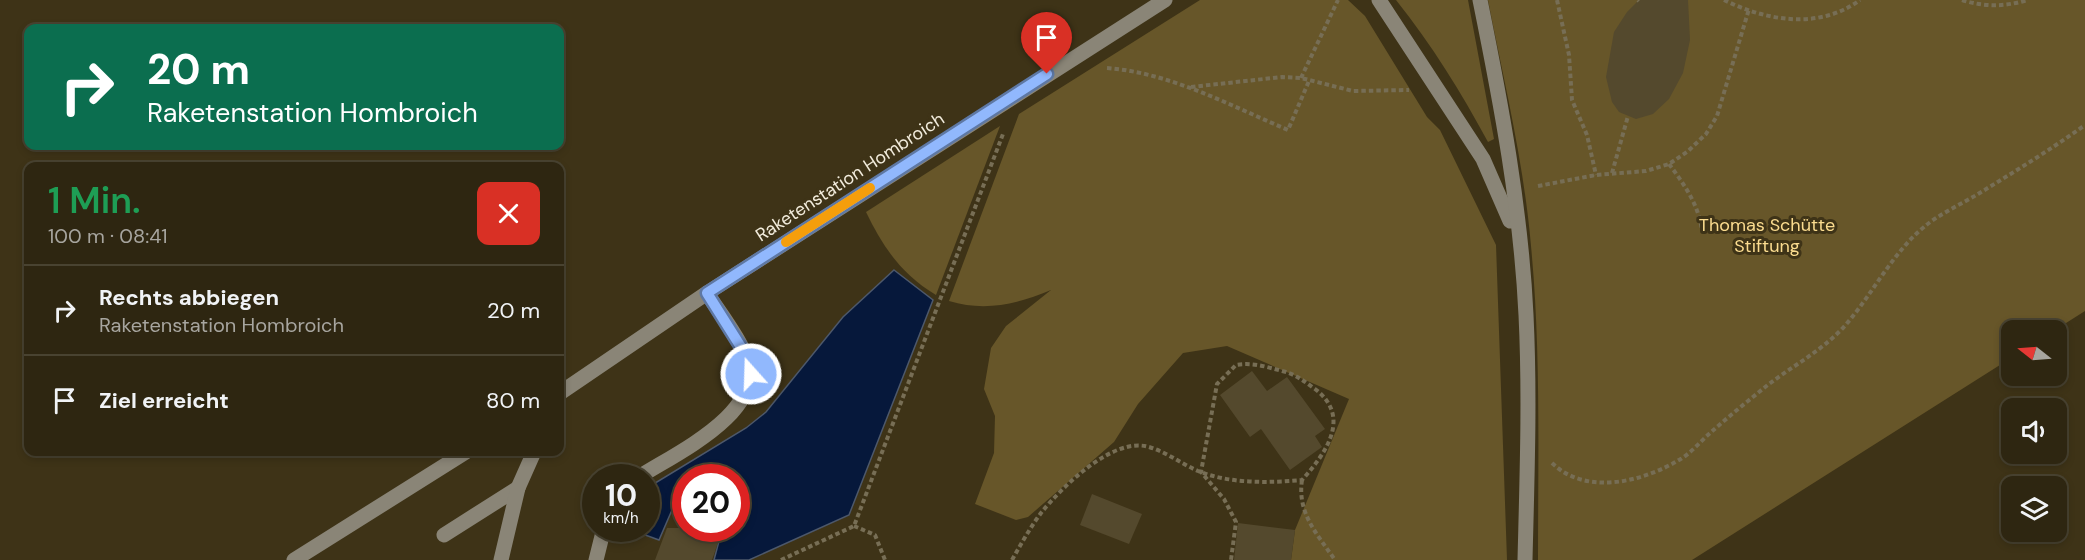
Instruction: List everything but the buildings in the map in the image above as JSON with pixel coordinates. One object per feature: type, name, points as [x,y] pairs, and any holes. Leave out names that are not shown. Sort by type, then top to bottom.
[{"type":"street","name":"Raketenstation Hombroich","points":[[564,392],[707,293],[1019,91],[1165,0]]},
{"type":"street","points":[[1379,0],[1483,159],[1502,199],[1520,246]]},
{"type":"street","points":[[1479,0],[1500,100],[1520,246],[1526,313],[1525,560]]},
{"type":"street","points":[[659,464],[725,421],[746,395],[751,374],[746,355],[707,293]]},
{"type":"street","points":[[294,560],[460,456]]},
{"type":"street","points":[[501,560],[518,488],[532,456]]},
{"type":"street","points":[[444,535],[518,488]]},
{"type":"street","points":[[596,560],[600,542]]},
{"type":"path","points":[[1301,78],[1338,0]]},
{"type":"path","points":[[1557,0],[1569,55],[1572,100],[1587,135],[1596,175]]},
{"type":"path","points":[[1724,0],[1764,15],[1798,21],[1820,18],[1860,0]]},
{"type":"path","points":[[1962,0],[1978,5],[1996,6],[2028,0]]},
{"type":"path","points":[[1512,186],[1536,187],[1596,175],[1646,171],[1670,164],[1688,152],[1706,134],[1717,116],[1749,9]]},
{"type":"path","points":[[1103,68],[1144,73],[1190,88],[1288,130],[1310,81]]},
{"type":"path","points":[[1190,88],[1262,77],[1301,78],[1353,91],[1378,93],[1437,87]]},
{"type":"path","points":[[781,560],[854,526],[1019,91]]},
{"type":"path","points":[[1612,173],[1628,116]]},
{"type":"path","points":[[1527,443],[1564,473],[1583,481],[1622,481],[1651,474],[1681,459],[1770,383],[1812,356],[1841,329],[1867,300],[1906,244],[1925,226],[2048,151],[2085,125]]},
{"type":"path","points":[[1670,164],[1686,187],[1697,211],[1702,231]]},
{"type":"path","points":[[1201,472],[1217,384],[1229,369],[1244,363],[1296,376],[1323,395],[1332,407],[1333,425],[1329,443],[1302,480],[1301,499],[1306,518],[1335,560]]},
{"type":"path","points":[[1012,560],[1041,514],[1060,492],[1110,452],[1134,445],[1149,447],[1201,472],[1250,482],[1274,483],[1302,480]]},
{"type":"path","points":[[1201,472],[1224,499],[1236,522],[1231,560]]},
{"type":"path","points":[[854,526],[875,535],[885,560]]},
{"type":"green space","points":[[1200,0],[1348,0],[1365,16],[1427,117],[1440,130],[1496,245],[1507,560],[1291,560],[1295,530],[1349,399],[1227,346],[1183,353],[1138,404],[1114,442],[1028,517],[1016,520],[975,504],[994,453],[995,416],[984,389],[991,348],[1006,326],[1051,290],[1014,303],[1001,305],[975,306],[949,301],[1019,114]]},
{"type":"green space","points":[[1396,0],[1468,0],[1494,139],[1488,142],[1445,69]]},
{"type":"green space","name":"Thomas Schütte Stiftung","points":[[1488,0],[2085,0],[2085,311],[2067,322],[2067,320],[2001,320],[2001,364],[1692,560],[1538,560],[1538,364],[1534,285],[1528,215],[1507,92]]},
{"type":"green space","points":[[1000,126],[936,295],[913,278],[894,259],[866,212]]},
{"type":"water","points":[[894,270],[933,300],[849,515],[749,560],[714,560],[719,542],[750,542],[750,464],[687,464],[746,428],[766,412],[843,317]]},
{"type":"water","points":[[672,473],[672,510],[660,538],[660,480]]},
{"type":"slow traffic","points":[[786,242],[870,188]]},
{"type":"route","points":[[751,374],[746,355],[707,293],[1047,74]]}]
